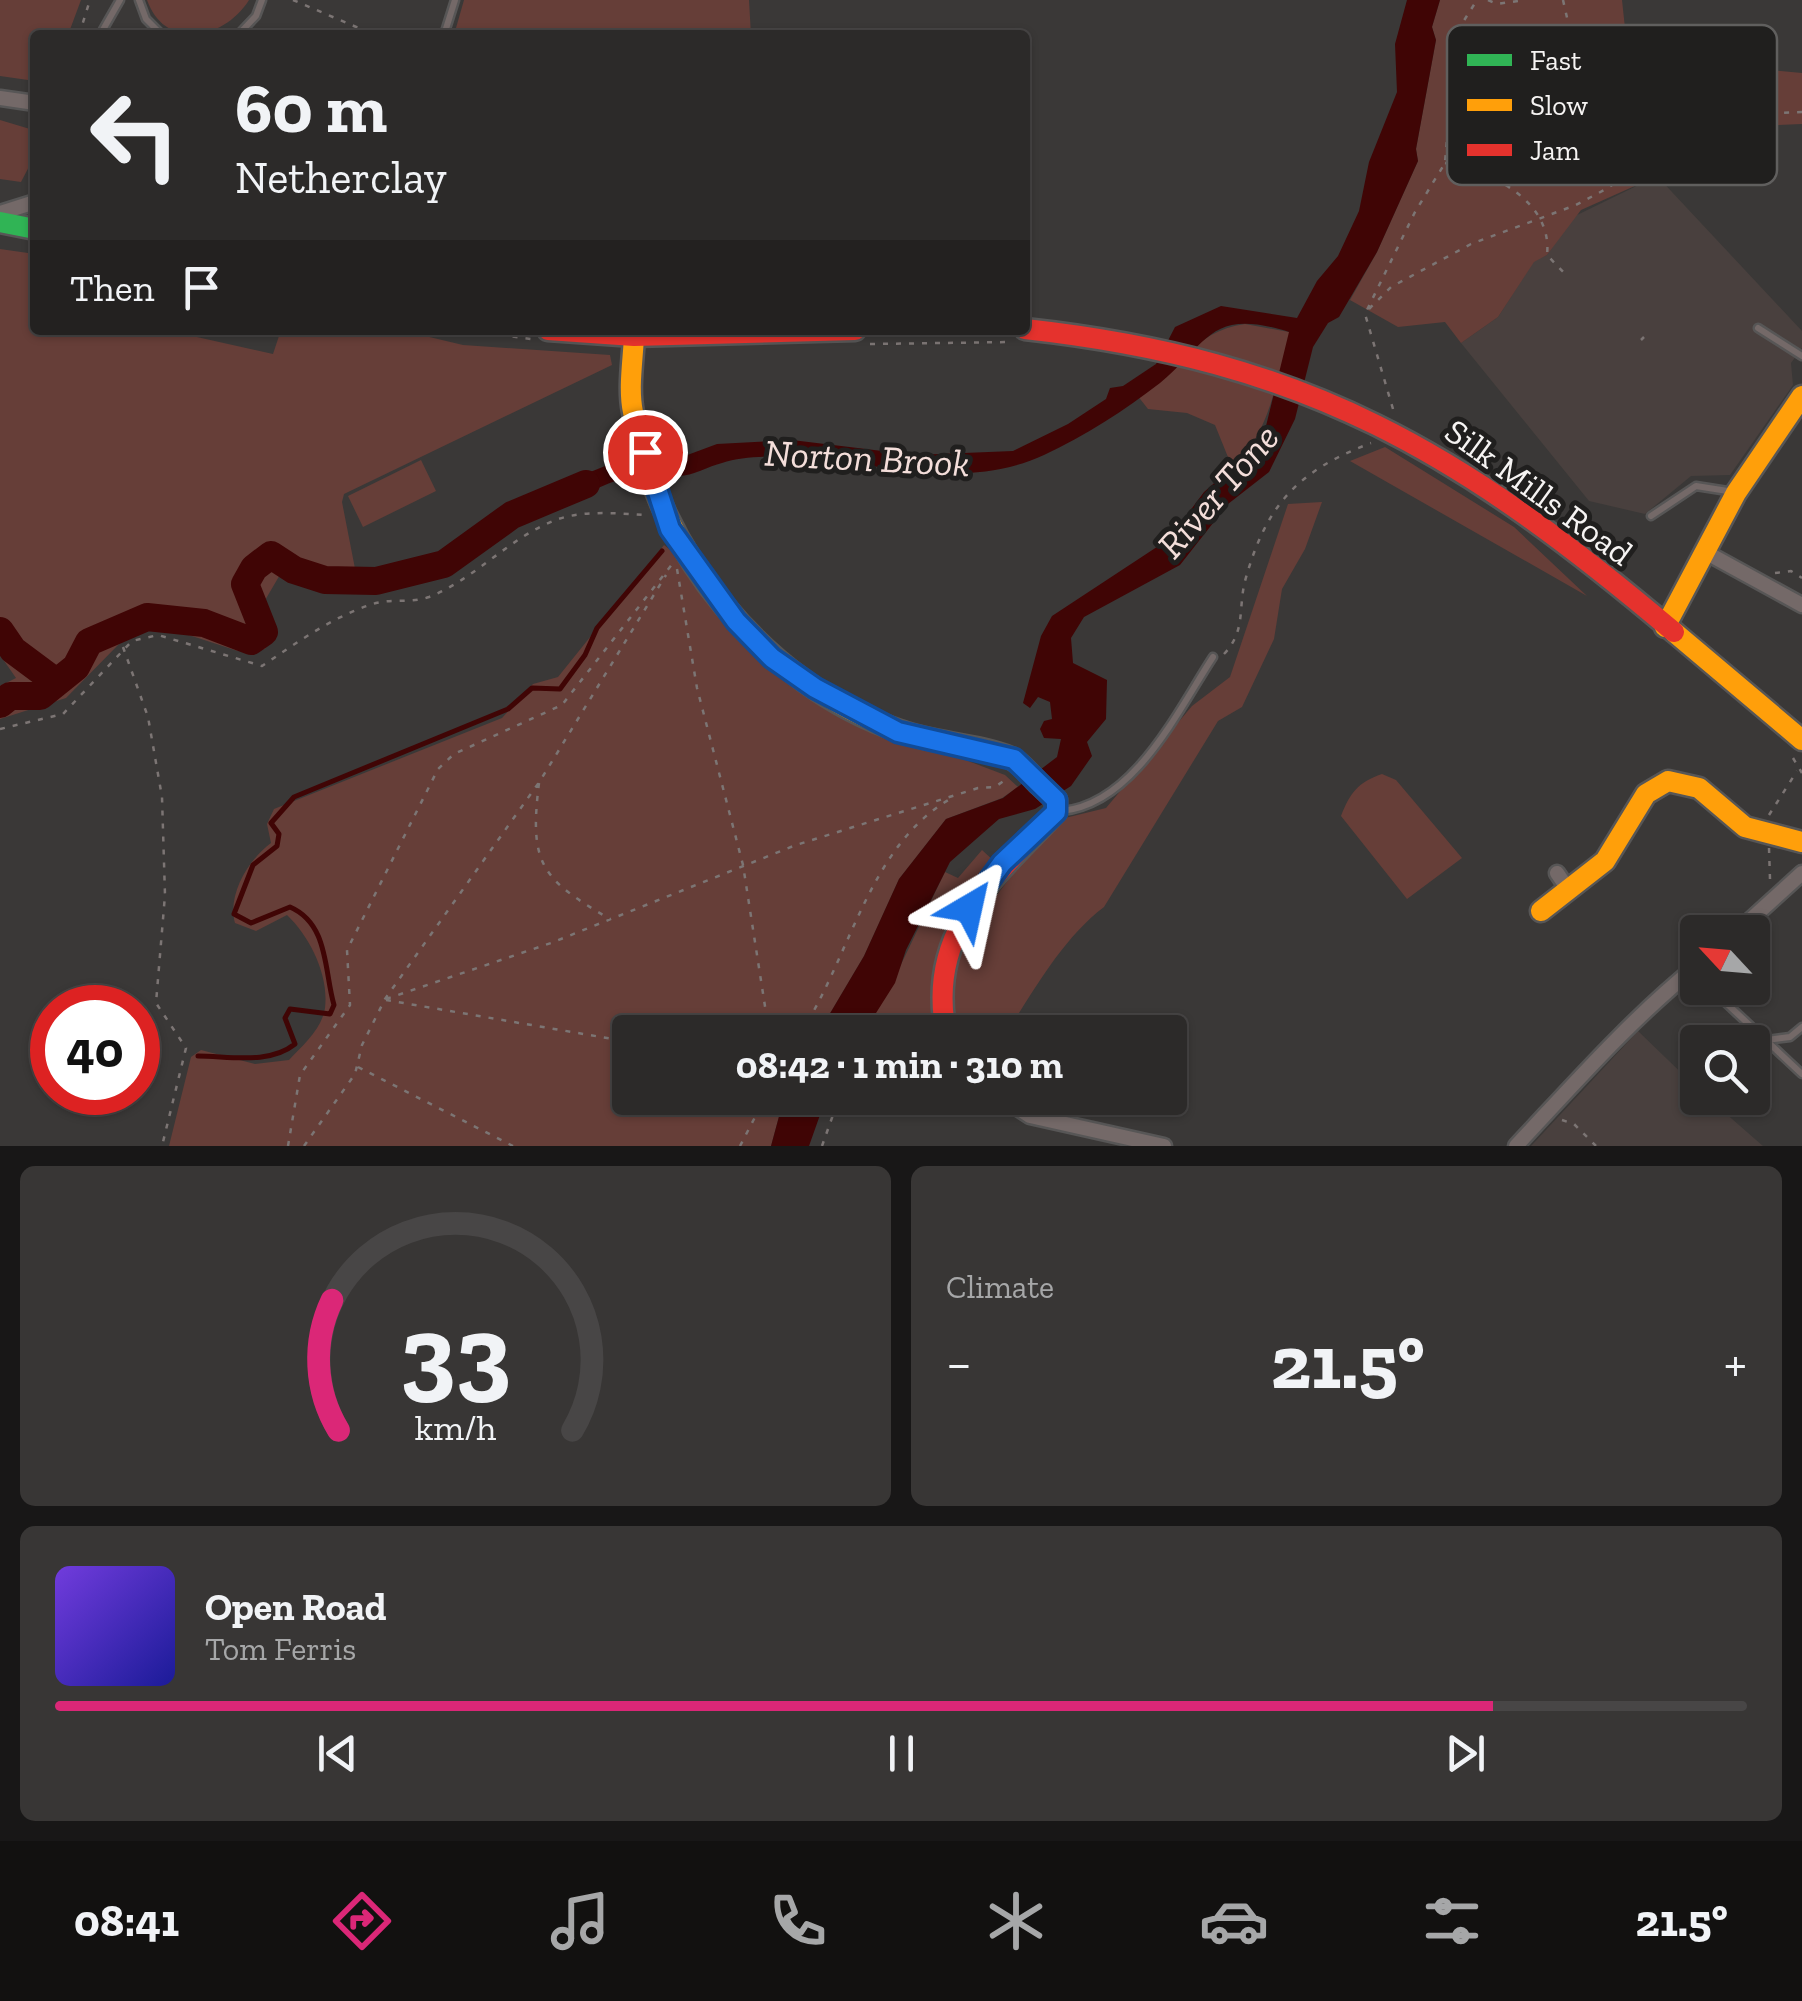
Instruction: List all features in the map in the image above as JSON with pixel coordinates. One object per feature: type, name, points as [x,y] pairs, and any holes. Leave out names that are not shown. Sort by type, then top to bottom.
[{"type":"street","points":[[0,98],[30,101]]},
{"type":"street","points":[[0,212],[30,203]]},
{"type":"street","points":[[0,222],[30,228]]},
{"type":"street","points":[[620,335],[859,337]]},
{"type":"street","points":[[634,336],[632,410],[661,511],[736,621],[772,658],[815,688],[898,732],[997,753],[1026,770],[1056,806],[1002,863],[969,908],[950,944],[938,982],[943,1015]]},
{"type":"street","name":"Silk Mills Road","points":[[1025,336],[1135,343],[1203,358],[1321,398],[1386,428],[1500,494],[1802,740]]},
{"type":"street","points":[[1665,627],[1707,554],[1736,492],[1802,396]]},
{"type":"street","points":[[1707,554],[1802,604]]},
{"type":"street","points":[[1541,911],[1562,881],[1614,852],[1636,805],[1647,793],[1672,781],[1698,788],[1732,821],[1752,831],[1786,833],[1802,842]]},
{"type":"street","points":[[1755,915],[1802,872]]},
{"type":"street","points":[[1516,1146],[1641,1013],[1680,982]]},
{"type":"street","points":[[1028,1115],[1164,1146]]},
{"type":"lane","points":[[103,30],[120,0]]},
{"type":"lane","points":[[139,0],[146,18],[157,30]]},
{"type":"lane","points":[[243,30],[256,16],[262,0]]},
{"type":"lane","points":[[446,30],[455,0]]},
{"type":"lane","points":[[1758,328],[1802,356]]},
{"type":"lane","points":[[1650,516],[1696,486],[1736,492]]},
{"type":"lane","points":[[1056,806],[1096,804],[1118,787],[1167,725],[1213,656]]},
{"type":"lane","points":[[1728,1005],[1749,1025]]},
{"type":"lane","points":[[1770,1039],[1790,1037],[1802,1026]]},
{"type":"lane","points":[[1770,1045],[1802,1074]]},
{"type":"path","points":[[81,30],[90,0]]},
{"type":"path","points":[[293,0],[362,30]]},
{"type":"path","points":[[1461,25],[1477,0]]},
{"type":"path","points":[[1488,0],[1497,4],[1525,0]]},
{"type":"path","points":[[1563,0],[1569,25]]},
{"type":"path","points":[[1777,113],[1802,112]]},
{"type":"path","points":[[1213,656],[1223,656],[1236,641],[1245,610],[1244,585],[1271,514],[1298,478],[1379,440],[1386,428],[1394,404],[1365,314],[1415,212],[1445,163],[1447,139]]},
{"type":"path","points":[[1503,185],[1542,218],[1549,240],[1547,255],[1568,276]]},
{"type":"path","points":[[1605,185],[1606,189]]},
{"type":"path","points":[[1365,314],[1391,287],[1471,244],[1542,218],[1612,185]]},
{"type":"path","points":[[859,337],[1025,336]]},
{"type":"path","points":[[0,729],[64,714],[122,646],[158,636],[262,666],[338,617],[380,602],[426,598],[482,568],[525,535],[555,520],[661,511]]},
{"type":"path","points":[[288,1146],[300,1075],[350,1005],[347,950],[438,768],[454,754],[562,705],[676,558],[697,688],[743,865],[767,1015]]},
{"type":"path","points":[[304,1146],[356,1067],[369,1027],[385,999],[540,781],[674,562]]},
{"type":"path","points":[[1774,573],[1791,571],[1802,578]]},
{"type":"path","points":[[122,646],[148,716],[162,797],[165,895],[156,1003],[186,1048],[162,1146]]},
{"type":"path","points":[[385,999],[611,919],[743,865],[960,794],[994,788],[1026,770]]},
{"type":"path","points":[[540,781],[535,820],[539,855],[558,888],[611,919]]},
{"type":"path","points":[[810,1015],[886,869],[923,818],[960,794]]},
{"type":"path","points":[[385,999],[400,1005],[612,1039]]},
{"type":"path","points":[[356,1067],[513,1146]]},
{"type":"path","points":[[740,1146],[756,1115]]},
{"type":"path","points":[[822,1146],[833,1115]]},
{"type":"path","points":[[1541,1119],[1574,1124],[1596,1146]]},
{"type":"shaded area","points":[[0,0],[81,0],[70,30],[30,30],[30,80],[0,76]]},
{"type":"shaded area","points":[[147,0],[249,0],[238,14],[212,30],[174,30],[156,16]]},
{"type":"shaded area","points":[[464,0],[749,0],[751,30],[455,30]]},
{"type":"shaded area","points":[[1440,0],[1622,0],[1625,25],[1447,25],[1447,185],[1637,185],[1581,210],[1547,255],[1534,262],[1498,317],[1461,343],[1445,322],[1398,327],[1350,300],[1377,252],[1418,161],[1416,149],[1436,40],[1432,27]]},
{"type":"shaded area","points":[[1777,71],[1802,73],[1802,124],[1777,125]]},
{"type":"shaded area","points":[[0,120],[30,129],[30,165],[21,182],[0,179]]},
{"type":"shaded area","points":[[1639,185],[1665,185],[1802,331],[1802,348],[1791,363],[1793,385],[1730,475],[1691,476],[1645,514],[1589,501],[1461,343],[1498,317],[1534,261],[1547,255],[1573,217]]},
{"type":"shaded area","points":[[0,249],[30,253],[30,335],[188,335],[273,354],[279,335],[421,335],[463,345],[610,355],[612,365],[344,494],[342,502],[359,589],[336,591],[281,573],[264,602],[274,630],[265,649],[238,651],[155,624],[119,644],[66,698],[0,719],[0,686],[16,678],[0,655]]},
{"type":"shaded area","points":[[1245,324],[1289,332],[1290,341],[1263,425],[1232,467],[1215,425],[1187,413],[1148,409],[1137,395],[1211,335]]},
{"type":"shaded area","points":[[1385,447],[1514,527],[1587,596],[1350,461]]},
{"type":"shaded area","points":[[421,460],[436,491],[363,527],[348,496]]},
{"type":"shaded area","points":[[1322,502],[1305,549],[1282,589],[1274,639],[1242,707],[1218,721],[1104,907],[1062,949],[1018,1015],[952,1015],[948,1007],[953,965],[967,934],[1029,853],[1065,818],[1106,808],[1192,706],[1230,677],[1288,504]]},
{"type":"shaded area","points":[[664,545],[683,560],[755,651],[934,748],[1005,775],[1018,787],[1002,798],[946,819],[899,879],[864,956],[829,1015],[612,1015],[612,1115],[779,1115],[771,1146],[169,1146],[191,1057],[201,1050],[255,1064],[289,1060],[323,1016],[321,970],[310,945],[287,915],[256,931],[235,923],[237,890],[247,868],[271,843],[267,824],[274,809],[502,718],[533,684],[558,677]]},
{"type":"shaded area","points":[[1382,774],[1396,780],[1462,858],[1407,899],[1341,816],[1356,789]]},
{"type":"shaded area","points":[[982,850],[996,863],[957,922],[937,963],[933,1015],[875,1015],[945,872],[958,878]]},
{"type":"shaded area","points":[[1638,1031],[1680,1072],[1680,1115],[1727,1115],[1763,1146],[1531,1146]]},
{"type":"water","name":"River Tone","points":[[1407,0],[1440,0],[1432,27],[1436,40],[1416,149],[1418,161],[1377,252],[1339,317],[1328,323],[1313,347],[1295,419],[1269,472],[1228,504],[1180,565],[1084,617],[1071,638],[1073,663],[1107,680],[1106,719],[1087,742],[1092,756],[1071,786],[1035,809],[999,819],[950,862],[906,950],[895,983],[875,1015],[829,1015],[864,956],[899,879],[946,819],[1003,798],[1057,757],[1061,739],[1044,738],[1040,729],[1044,721],[1052,719],[1050,702],[1038,697],[1030,708],[1023,703],[1041,636],[1052,616],[1169,539],[1204,492],[1252,450],[1266,426],[1289,332],[1242,324],[1213,333],[1160,383],[1119,413],[1059,448],[1012,466],[947,473],[816,459],[752,457],[684,476],[632,475],[582,494],[554,497],[573,479],[620,460],[657,452],[682,457],[717,444],[792,440],[915,455],[1013,451],[1068,424],[1106,399],[1110,388],[1123,386],[1156,364],[1175,327],[1221,306],[1297,318],[1317,281],[1338,256],[1359,211],[1369,162],[1397,92],[1395,44]]},
{"type":"water","points":[[779,1115],[820,1115],[809,1146],[771,1146]]},
{"type":"waterway","name":"Norton Brook","points":[[0,704],[10,696],[40,696],[76,667],[89,642],[147,617],[204,623],[251,641],[264,632],[245,584],[254,568],[271,555],[294,570],[325,580],[376,581],[444,564],[512,515],[586,484]]},
{"type":"waterway","points":[[198,1056],[248,1058],[285,1051],[295,1044],[285,1018],[290,1009],[330,1014],[334,1005],[323,950],[303,915],[290,907],[251,923],[234,914],[253,865],[277,846],[279,834],[271,823],[294,797],[508,709],[532,688],[560,689],[585,655],[597,628],[662,551]]},
{"type":"waterway","points":[[0,631],[13,650],[56,682]]},
{"type":"traffic: fast","points":[[0,222],[30,228]]},
{"type":"traffic: slow","points":[[634,336],[632,403],[646,464],[666,514],[692,562],[725,606],[763,647],[805,681],[851,710],[913,735],[1011,758],[1039,784]]},
{"type":"traffic: slow","points":[[1665,627],[1736,493],[1802,396]]},
{"type":"traffic: slow","points":[[1674,632],[1802,740]]},
{"type":"traffic: slow","points":[[1541,911],[1605,861],[1646,794],[1668,781],[1699,788],[1745,827],[1802,842]]},
{"type":"traffic: jam","points":[[1030,330],[1125,344],[1215,364],[1298,391],[1375,425],[1449,465],[1522,513],[1674,632]]},
{"type":"traffic: jam","points":[[620,335],[671,335]]},
{"type":"traffic: jam","points":[[944,1015],[946,964],[955,936],[988,884],[1056,812],[1056,800],[1039,784]]},
{"type":"route","points":[[645,452],[661,511],[670,529],[736,621],[772,658],[815,688],[898,732],[1014,759],[1056,800],[1056,812],[1002,863],[969,908]]}]
